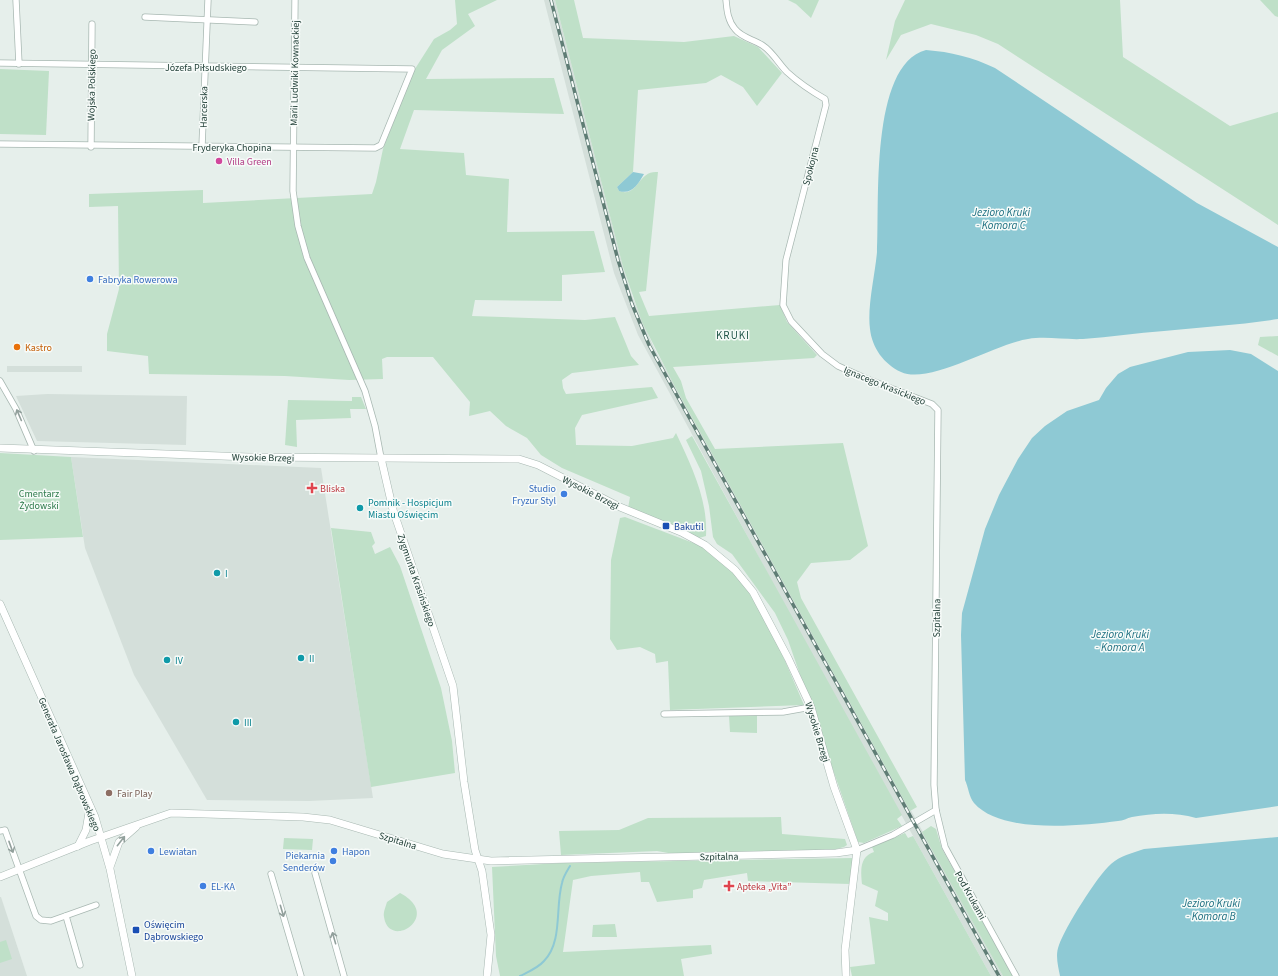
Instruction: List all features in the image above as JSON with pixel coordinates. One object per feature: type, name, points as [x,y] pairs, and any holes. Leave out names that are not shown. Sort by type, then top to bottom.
[{"type":"street","points":[[16,0],[19,64]]},
{"type":"street","name":"Harcerska","points":[[202,146],[204,67],[208,0]]},
{"type":"street","name":"Marii Ludwiki Kownackiej","points":[[293,147],[295,0]]},
{"type":"street","name":"Spokojna","points":[[726,0],[727,13],[736,30],[746,39],[761,44],[771,52],[786,71],[801,84],[825,99],[826,105],[786,260]]},
{"type":"street","points":[[145,17],[255,22]]},
{"type":"street","name":"Wojska Polskiego","points":[[91,147],[92,24]]},
{"type":"street","name":"Józefa Piłsudskiego","points":[[0,63],[412,69]]},
{"type":"street","name":"Fryderyka Chopina","points":[[0,144],[91,147],[378,147],[412,69]]},
{"type":"street","name":"Zygmunta Krasińskiego","points":[[293,147],[295,202],[306,252],[365,392],[375,426],[393,510],[453,686],[464,782],[478,860],[482,871],[491,935],[487,976]]},
{"type":"street","name":"Ignacego Krasickiego","points":[[786,260],[783,305],[791,321],[822,354],[838,366],[932,404],[938,410]]},
{"type":"street","points":[[0,381],[16,409],[34,451]]},
{"type":"street","name":"Szpitalna","points":[[0,877],[101,837],[171,813],[303,817],[348,824],[442,854],[491,861],[836,853],[857,850],[893,835],[936,810],[934,785],[938,410]]},
{"type":"street","name":"Wysokie Brzegi","points":[[0,448],[34,451],[249,457],[505,459],[529,462],[620,507],[680,532],[705,545],[735,570],[753,592],[788,658],[811,707],[834,787],[857,850],[845,950],[846,976]]},
{"type":"street","name":"Generała Jarosława Dąbrowskiego","points":[[0,604],[89,803],[110,869],[132,976]]},
{"type":"street","points":[[664,714],[783,712],[811,707]]},
{"type":"street","points":[[78,846],[86,830],[90,815],[89,803]]},
{"type":"street","name":"Pod Krukami","points":[[936,810],[947,851],[1016,976]]},
{"type":"street","points":[[110,869],[111,859],[118,842],[143,822]]},
{"type":"street","points":[[0,831],[5,830],[36,916],[41,920],[51,922],[96,905]]},
{"type":"street","points":[[315,873],[344,976]]},
{"type":"street","points":[[271,874],[301,976]]},
{"type":"street","points":[[66,916],[80,965]]},
{"type":"shaded area","points":[[544,0],[555,0],[623,267],[632,296],[654,348],[1003,976],[991,976],[805,642],[638,335],[614,273]]},
{"type":"shaded area","points":[[7,366],[82,366],[82,372],[7,372]]},
{"type":"shaded area","points":[[47,394],[187,396],[186,445],[37,441],[16,396]]},
{"type":"shaded area","points":[[71,457],[321,468],[373,798],[309,801],[207,800],[134,675],[85,548]]},
{"type":"shaded area","points":[[1,897],[27,976],[0,976]]},
{"type":"green space","points":[[455,0],[497,0],[468,14],[475,26],[442,50],[426,79],[554,78],[564,114],[414,110],[400,149],[464,153],[466,175],[509,179],[507,232],[594,231],[605,272],[562,275],[562,301],[475,300],[472,316],[585,320],[615,317],[631,356],[639,365],[572,373],[562,380],[563,388],[566,394],[652,387],[658,398],[582,415],[575,428],[576,445],[632,446],[673,438],[676,433],[693,470],[701,496],[706,522],[706,536],[699,538],[628,508],[630,497],[562,468],[541,455],[527,438],[506,426],[490,411],[469,416],[470,402],[433,357],[387,357],[382,359],[383,379],[349,380],[285,376],[149,374],[148,356],[107,351],[107,334],[119,289],[118,206],[89,207],[89,194],[203,190],[203,203],[372,194],[383,149],[413,72],[434,39],[450,30],[457,24]]},
{"type":"green space","points":[[555,0],[574,0],[583,38],[684,42],[734,36],[758,47],[782,73],[757,106],[743,87],[721,75],[706,83],[638,90],[633,172],[617,187],[619,191],[631,191],[646,175],[658,172],[646,291],[639,292],[649,316],[780,305],[787,322],[817,355],[814,358],[673,367],[681,381],[686,398],[715,449],[843,443],[868,546],[850,560],[811,563],[797,582],[801,598],[917,807],[910,811],[673,383],[642,322],[623,267]]},
{"type":"green space","points":[[788,0],[819,0],[811,18],[796,4]]},
{"type":"green space","points":[[905,0],[1120,0],[1123,57],[1230,126],[1278,112],[1278,225],[998,44],[976,35],[931,24],[901,35],[886,60],[895,21]]},
{"type":"green space","points":[[1260,0],[1278,0],[1278,17],[1275,16]]},
{"type":"green space","points":[[0,69],[49,71],[46,135],[0,134]]},
{"type":"green space","points":[[1278,336],[1278,356],[1258,345],[1260,337]]},
{"type":"green space","points":[[352,397],[361,397],[366,409],[350,409],[351,418],[296,420],[297,447],[285,445],[288,400],[352,401]]},
{"type":"green space","points":[[692,436],[902,815],[897,819],[902,826],[864,843],[858,842],[788,640],[775,613],[732,554],[717,544],[713,537],[709,506],[701,471],[686,440]]},
{"type":"green space","name":"Cmentarz Żydowski","points":[[0,453],[71,457],[83,537],[0,540]]},
{"type":"green space","points":[[625,517],[717,552],[757,596],[804,705],[670,710],[668,661],[656,663],[655,654],[640,647],[617,650],[610,639],[611,560],[620,518]]},
{"type":"green space","points":[[331,528],[371,532],[375,543],[372,546],[375,554],[390,547],[400,566],[441,688],[452,741],[455,773],[371,787]]},
{"type":"green space","points":[[757,715],[757,733],[730,732],[729,716]]},
{"type":"green space","points":[[781,817],[782,834],[845,839],[847,845],[833,850],[674,854],[657,851],[561,855],[559,831],[619,830],[648,818]]},
{"type":"green space","points":[[931,826],[936,829],[942,849],[1013,976],[1003,976],[922,832]]},
{"type":"green space","points":[[905,833],[908,838],[913,836],[991,976],[852,976],[850,967],[875,964],[869,917],[888,921],[888,913],[875,906],[878,891],[862,884],[861,869],[863,861],[869,854],[874,852],[872,847]]},
{"type":"green space","points":[[284,838],[313,839],[312,850],[283,849]]},
{"type":"green space","points":[[853,858],[850,884],[748,881],[747,873],[704,880],[702,888],[693,890],[693,898],[657,902],[649,882],[641,882],[640,872],[591,876],[573,880],[563,952],[711,945],[712,954],[681,959],[684,976],[500,976],[496,956],[492,867],[561,863]]},
{"type":"green space","points":[[400,893],[412,902],[417,911],[416,920],[403,930],[395,931],[388,927],[384,913],[387,902]]},
{"type":"green space","points":[[615,924],[617,937],[592,937],[593,925]]},
{"type":"green space","points":[[6,940],[12,959],[0,963],[0,942]]},
{"type":"water","name":"Jezioro Kruki - Komora C","points":[[926,50],[961,56],[995,68],[1197,203],[1278,247],[1278,319],[1083,339],[1028,339],[1014,342],[945,369],[913,375],[901,372],[889,365],[880,355],[873,343],[869,320],[870,301],[877,252],[881,139],[886,108],[895,81],[908,61]]},
{"type":"water","points":[[633,172],[644,174],[634,188],[624,192],[619,191],[617,187]]},
{"type":"water","name":"Jezioro Kruki - Komora A","points":[[1230,350],[1251,354],[1278,371],[1278,806],[1196,818],[1172,814],[1156,814],[1132,817],[1120,821],[1062,826],[1021,824],[1002,820],[986,813],[972,801],[965,780],[961,635],[962,613],[985,529],[999,495],[1018,459],[1032,438],[1045,426],[1067,411],[1099,400],[1106,388],[1118,374],[1130,367],[1188,352]]},
{"type":"water","name":"Jezioro Kruki - Komora B","points":[[1278,837],[1278,976],[1060,976],[1057,953],[1062,937],[1090,890],[1105,870],[1118,859],[1144,849]]},
{"type":"waterway","points":[[520,976],[539,966],[550,953],[554,944],[558,924],[560,893],[565,874],[570,866]]},
{"type":"railway","points":[[551,0],[618,260],[632,304],[649,345],[999,976]]},
{"type":"place","name":"Villa Green","points":[[219,161]]},
{"type":"place","name":"Fabryka Rowerowa","points":[[90,279]]},
{"type":"place","name":"Kastro","points":[[17,347]]},
{"type":"place","name":"Bliska","points":[[312,488]]},
{"type":"place","name":"Studio Fryzur Styl","points":[[564,494]]},
{"type":"place","name":"Pomnik - Hospicjum Miastu Oświęcim","points":[[360,508]]},
{"type":"place","name":"Bakutil","points":[[666,526]]},
{"type":"place","name":"I","points":[[217,573]]},
{"type":"place","name":"II","points":[[301,658]]},
{"type":"place","name":"IV","points":[[167,660]]},
{"type":"place","name":"III","points":[[236,722]]},
{"type":"place","name":"Fair Play","points":[[109,793]]},
{"type":"place","name":"Lewiatan","points":[[151,851]]},
{"type":"place","name":"Hapon","points":[[334,851]]},
{"type":"place","name":"Piekarnia Senderów","points":[[333,861]]},
{"type":"place","name":"EL-KA","points":[[203,886]]},
{"type":"place","name":"Apteka „Vita”","points":[[729,886]]},
{"type":"place","name":"Oświęcim Dąbrowskiego","points":[[136,930]]},
{"type":"district","name":"KRUKI","points":[[733,335]]}]
